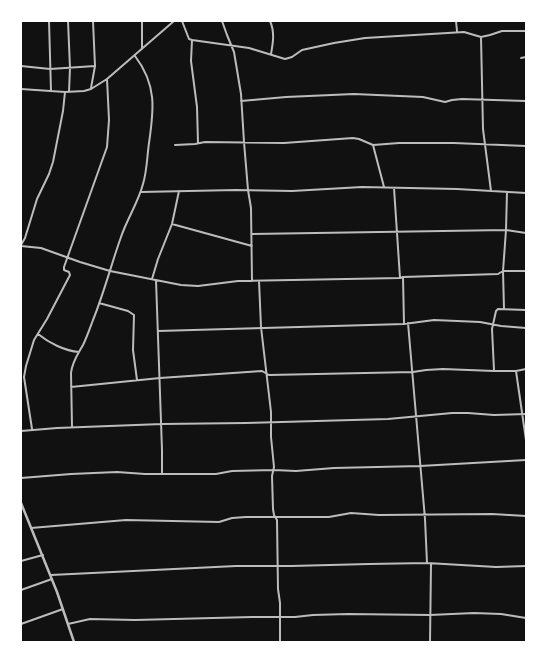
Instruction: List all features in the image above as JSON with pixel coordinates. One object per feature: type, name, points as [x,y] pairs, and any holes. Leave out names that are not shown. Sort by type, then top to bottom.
[{"type":"street","points":[[49,21],[51,91]]},
{"type":"street","points":[[68,21],[69,92]]},
{"type":"street","points":[[91,89],[95,66],[93,21]]},
{"type":"street","points":[[142,21],[142,49]]},
{"type":"street","points":[[21,90],[84,92],[91,89],[107,79],[174,21]]},
{"type":"street","points":[[182,21],[189,39],[248,48],[281,58],[289,58],[302,50],[380,36],[464,32],[481,37],[502,31],[526,32]]},
{"type":"street","points":[[222,21],[234,52],[241,101],[251,208],[252,281]]},
{"type":"street","points":[[270,21],[273,34],[271,54]]},
{"type":"street","points":[[456,21],[457,32]]},
{"type":"street","points":[[481,37],[482,99],[491,191]]},
{"type":"street","points":[[192,40],[191,61],[197,107],[198,143]]},
{"type":"street","points":[[72,427],[71,368],[84,343],[100,303],[122,233],[141,192],[146,172],[153,105],[148,77],[135,56]]},
{"type":"street","points":[[520,58],[526,56]]},
{"type":"street","points":[[21,66],[50,69],[95,66]]},
{"type":"street","points":[[32,429],[24,373],[33,342],[48,319],[70,275],[64,269],[67,258],[107,147],[109,120],[107,79]]},
{"type":"street","points":[[65,92],[64,111],[53,162],[21,245],[41,248],[110,271],[176,285],[190,286],[229,282],[402,278],[526,271]]},
{"type":"street","points":[[241,101],[279,97],[354,94],[422,97],[445,102],[458,99],[526,101]]},
{"type":"street","points":[[176,145],[292,142],[354,138],[373,145],[420,143],[526,146]]},
{"type":"street","points":[[373,145],[384,187]]},
{"type":"street","points":[[141,192],[292,191],[384,187],[457,188],[526,193]]},
{"type":"street","points":[[394,188],[404,324]]},
{"type":"street","points":[[152,279],[172,224],[178,191]]},
{"type":"street","points":[[504,309],[503,271],[507,192]]},
{"type":"street","points":[[172,224],[252,246]]},
{"type":"street","points":[[252,234],[506,230],[526,233]]},
{"type":"street","points":[[156,280],[162,424],[162,474]]},
{"type":"street","points":[[259,281],[271,412],[270,436],[274,470],[272,476],[272,502],[273,513],[277,520],[280,642]]},
{"type":"street","points":[[100,303],[128,311],[134,315],[133,350],[137,380]]},
{"type":"street","points":[[494,371],[492,329],[496,311],[498,309],[526,310]]},
{"type":"street","points":[[158,331],[404,324],[434,320],[480,322],[526,328]]},
{"type":"street","points":[[408,323],[427,563]]},
{"type":"street","points":[[38,334],[64,349],[78,352]]},
{"type":"street","points":[[71,387],[160,378],[262,371],[269,375],[413,372],[442,369],[494,371],[526,369]]},
{"type":"street","points":[[516,371],[526,440]]},
{"type":"street","points":[[21,431],[162,424],[388,419],[452,413],[526,414]]},
{"type":"street","points":[[21,478],[117,472],[162,474],[296,471],[526,460]]},
{"type":"street","points":[[21,503],[51,575],[74,642]]},
{"type":"street","points":[[31,528],[126,520],[219,522],[232,518],[246,517],[329,517],[351,513],[379,516],[492,514],[526,516]]},
{"type":"street","points":[[21,516],[26,514]]},
{"type":"street","points":[[21,562],[43,555]]},
{"type":"street","points":[[51,575],[236,566],[334,564],[427,563],[496,567],[526,566]]},
{"type":"street","points":[[430,642],[431,564]]},
{"type":"street","points":[[21,590],[52,579]]},
{"type":"street","points":[[21,624],[63,610]]},
{"type":"street","points":[[68,624],[90,619],[135,620],[348,614],[491,614],[526,618]]}]
